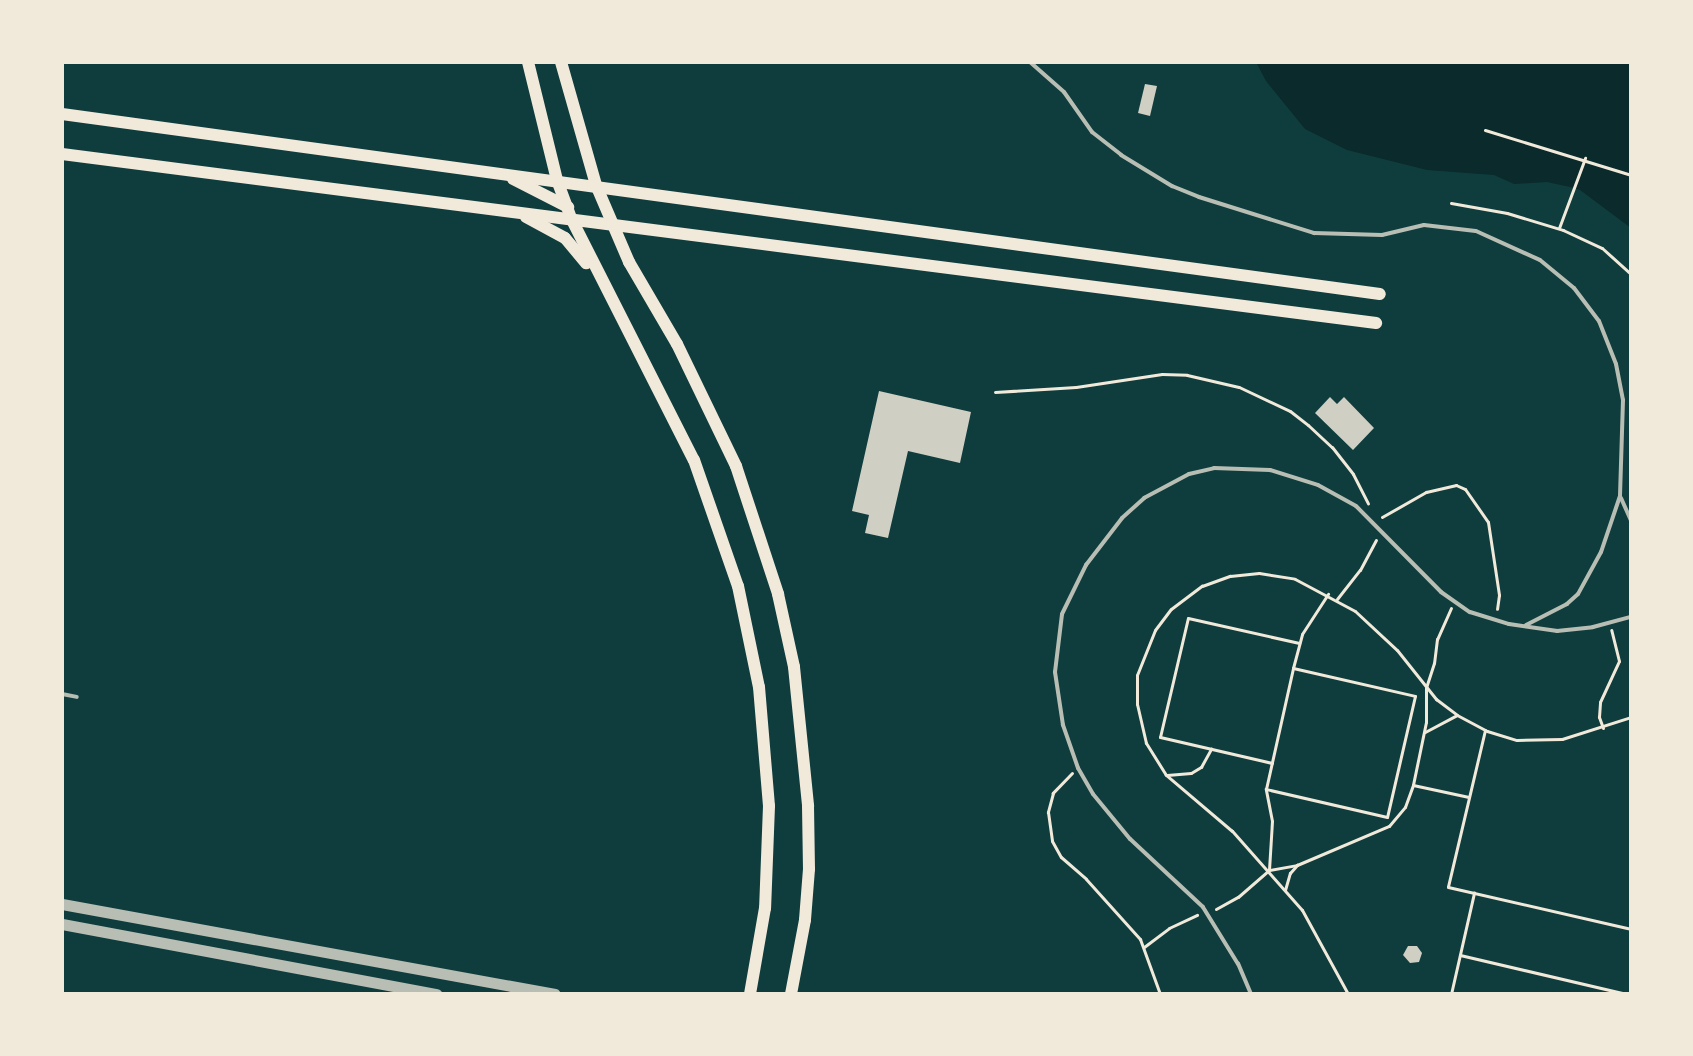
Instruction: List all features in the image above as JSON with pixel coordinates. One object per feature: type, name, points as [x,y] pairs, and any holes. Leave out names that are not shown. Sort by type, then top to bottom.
[{"type":"main road","points":[[528,62],[568,212],[694,460],[738,586],[759,687],[769,806],[765,908],[750,994]]},
{"type":"main road","points":[[561,62],[596,185],[611,223],[629,262],[677,344],[723,438],[758,528],[778,594],[794,667],[808,806],[809,869],[796,976],[789,994]]},
{"type":"main road","points":[[62,114],[1380,294]]},
{"type":"main road","points":[[62,154],[506,210],[568,212]]},
{"type":"main road","points":[[494,173],[587,220],[1376,323]]},
{"type":"main road","points":[[506,210],[536,221],[565,238],[599,278]]},
{"type":"main road","points":[[587,220],[613,241],[629,262]]},
{"type":"main road","points":[[741,994],[756,966]]},
{"type":"street","points":[[62,904],[555,994]]},
{"type":"street","points":[[62,924],[437,994]]},
{"type":"lane","points":[[1030,62],[1064,92],[1092,132],[1149,173],[1199,197],[1314,233],[1382,235],[1425,222],[1476,231],[1518,247],[1553,269],[1583,298],[1612,351],[1623,400],[1620,496],[1601,552],[1578,594],[1567,604],[1524,626]]},
{"type":"lane","points":[[1251,994],[1238,964],[1207,913],[1186,887],[1111,819],[1078,768],[1057,698],[1055,672],[1062,614],[1086,565],[1104,538],[1144,498],[1189,474],[1214,468],[1270,470],[1318,485],[1356,506],[1375,521],[1454,603],[1496,621],[1557,631],[1607,624],[1631,617]]},
{"type":"lane","points":[[1620,496],[1631,520]]},
{"type":"lane","points":[[62,694],[77,697]]},
{"type":"path","points":[[1485,130],[1585,158],[1631,175]]},
{"type":"path","points":[[1559,228],[1585,158]]},
{"type":"path","points":[[1451,203],[1507,213],[1559,228],[1602,248],[1631,274]]},
{"type":"path","points":[[995,392],[1076,387],[1162,374],[1187,375],[1239,387],[1290,411],[1332,447],[1353,474],[1375,521],[1426,492],[1456,485],[1465,489],[1488,522],[1499,595],[1496,621]]},
{"type":"path","points":[[1337,599],[1360,570],[1383,530]]},
{"type":"path","points":[[1348,994],[1318,935],[1285,890],[1211,811],[1166,775],[1141,731],[1136,691],[1140,661],[1155,630],[1171,609],[1202,586],[1230,576],[1277,574],[1337,599],[1381,633],[1426,688],[1457,715],[1485,730],[1532,741],[1562,739],[1631,717]]},
{"type":"path","points":[[1269,870],[1272,821],[1266,789],[1299,643],[1328,594]]},
{"type":"path","points":[[1144,947],[1169,928],[1238,897],[1269,870],[1297,865],[1389,826],[1405,807],[1413,785],[1424,733],[1426,688],[1437,639],[1454,603]]},
{"type":"path","points":[[1272,763],[1160,737],[1188,618],[1299,643]]},
{"type":"path","points":[[1603,728],[1600,702],[1619,661],[1615,636],[1607,624]]},
{"type":"path","points":[[1266,789],[1387,817],[1415,696],[1293,668]]},
{"type":"path","points":[[1424,733],[1457,715]]},
{"type":"path","points":[[1485,730],[1448,887],[1631,929]]},
{"type":"path","points":[[1166,775],[1191,773],[1206,761],[1211,749]]},
{"type":"path","points":[[1078,768],[1063,779],[1053,793],[1048,812],[1052,841],[1061,857],[1086,879],[1144,947],[1160,994]]},
{"type":"path","points":[[1413,785],[1469,797]]},
{"type":"path","points":[[1285,890],[1290,873],[1297,865]]},
{"type":"path","points":[[1451,994],[1474,893]]},
{"type":"path","points":[[1460,955],[1626,994]]},
{"type":"water","points":[[1256,62],[1631,62],[1631,228],[1580,190],[1570,187],[1547,182],[1514,184],[1494,175],[1427,170],[1347,150],[1305,129],[1266,81]]},
{"type":"building","points":[[1145,84],[1157,86],[1150,116],[1138,113]]},
{"type":"building","points":[[879,391],[971,412],[960,463],[908,451],[888,538],[865,533],[869,515],[852,511]]},
{"type":"building","points":[[1330,397],[1337,404],[1344,397],[1374,428],[1353,450],[1315,413]]},
{"type":"building","points":[[1408,946],[1417,946],[1422,953],[1419,962],[1410,963],[1403,955]]}]
